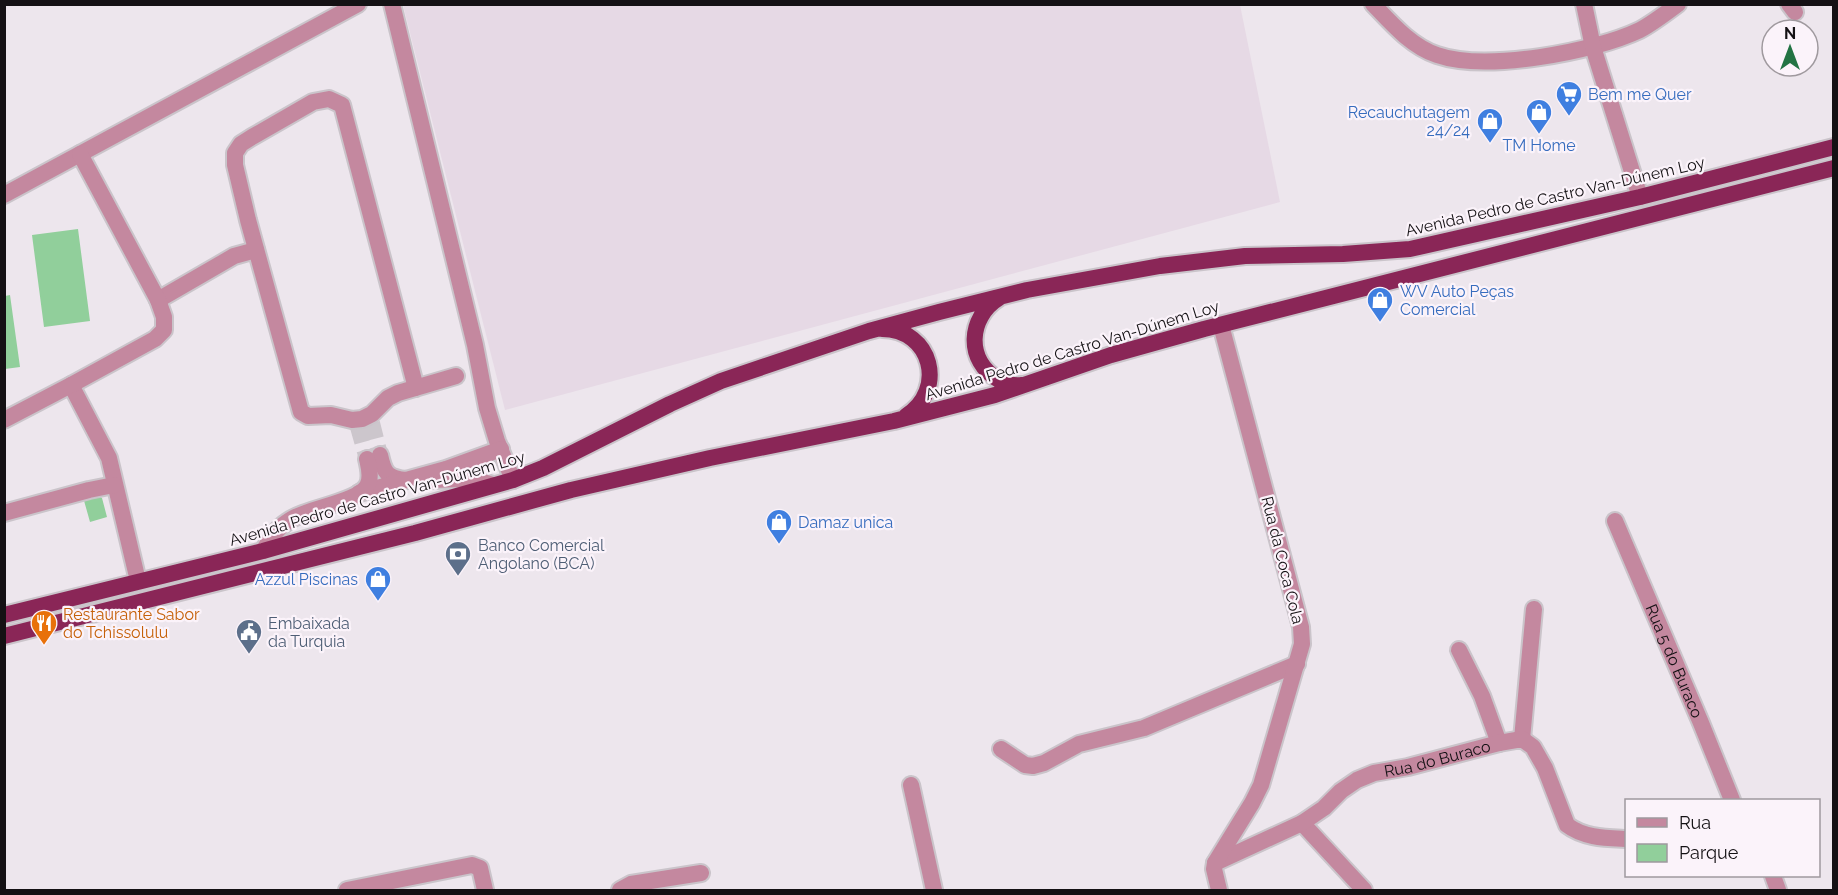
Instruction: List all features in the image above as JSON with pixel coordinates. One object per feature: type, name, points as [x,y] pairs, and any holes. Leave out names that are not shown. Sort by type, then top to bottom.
[{"type":"highway","name":"Avenida Pedro de Castro Van-Dúnem Loy","points":[[4,615],[263,551],[513,480],[543,468],[721,381],[869,331],[939,312],[1006,296],[1160,266],[1211,259],[1410,249],[1640,197],[1833,147]]},
{"type":"highway","name":"Avenida Pedro de Castro Van-Dúnem Loy","points":[[4,636],[415,533],[571,490],[711,458],[894,421],[995,395],[1111,355],[1221,325],[1833,168]]},
{"type":"highway","points":[[1006,296],[992,303],[981,315],[976,329],[976,353],[989,373],[1002,381],[1017,386],[1032,383]]},
{"type":"highway","points":[[869,331],[884,329],[906,335],[918,344],[928,363],[929,385],[924,399],[908,415],[894,421]]},
{"type":"street","points":[[4,195],[358,4]]},
{"type":"street","points":[[392,4],[475,345],[487,408],[513,480]]},
{"type":"street","points":[[1373,4],[1408,40],[1437,55],[1472,62],[1547,56],[1593,48],[1641,30],[1678,4]]},
{"type":"street","points":[[1584,4],[1593,48],[1640,197]]},
{"type":"street","points":[[416,388],[342,105],[329,99],[313,102],[241,144],[235,153],[235,165],[256,250],[301,412],[308,416],[331,415],[364,421],[388,398],[398,393],[416,388],[456,376]]},
{"type":"street","points":[[4,420],[155,339],[164,330],[164,317],[158,300],[80,154]]},
{"type":"street","points":[[158,300],[234,256],[256,250]]},
{"type":"street","name":"Rua da Coca Cola","points":[[1215,863],[1261,785],[1302,644],[1301,627],[1221,325]]},
{"type":"street","points":[[71,386],[109,458],[138,581]]},
{"type":"street","points":[[263,551],[287,521],[300,514],[464,463],[501,449]]},
{"type":"street","points":[[359,494],[366,488],[370,479],[374,457],[394,479],[464,478],[480,480],[493,485]]},
{"type":"street","points":[[4,513],[114,485]]},
{"type":"street","name":"Rua 5 do Buraco","points":[[1615,521],[1731,799]]},
{"type":"street","points":[[1534,609],[1522,739],[1533,747],[1545,768],[1567,825],[1575,831],[1588,835],[1625,839]]},
{"type":"street","points":[[1459,650],[1482,696],[1499,743]]},
{"type":"street","points":[[1001,749],[1024,765],[1033,766],[1044,763],[1079,744],[1144,728],[1297,664]]},
{"type":"street","name":"Rua do Buraco","points":[[1215,863],[1302,823],[1324,808],[1341,791],[1357,780],[1374,773],[1522,739]]},
{"type":"street","points":[[911,785],[934,891]]},
{"type":"street","points":[[1302,823],[1364,891]]},
{"type":"street","points":[[1215,863],[1214,869],[1219,891]]},
{"type":"street","points":[[347,891],[472,865],[480,868],[485,891]]},
{"type":"street","points":[[620,891],[631,884],[701,873]]},
{"type":"shaded area","points":[[403,5],[1240,5],[1280,202],[505,410]]},
{"type":"green space","points":[[78,229],[90,321],[44,327],[32,235]]},
{"type":"green space","points":[[10,295],[20,367],[5,369],[5,296]]},
{"type":"green space","points":[[96,494],[102,498],[107,517],[90,522],[83,497]]},
{"type":"tunnel","points":[[372,423],[380,455]]},
{"type":"tunnel","points":[[358,427],[367,459]]},
{"type":"place","name":"Bem me Quer","points":[[1569,117]]},
{"type":"place","name":"TM Home","points":[[1539,135]]},
{"type":"place","name":"Recauchutagem 24/24","points":[[1490,144]]},
{"type":"place","name":"WV Auto Peças Comercial","points":[[1380,323]]},
{"type":"place","name":"Damaz unica","points":[[779,545]]},
{"type":"place","name":"Banco Comercial Angolano (BCA)","points":[[458,577]]},
{"type":"place","name":"Azzul Piscinas","points":[[378,602]]},
{"type":"place","name":"Restaurante Sabor do Tchissolulu","points":[[44,646]]},
{"type":"place","name":"Embaixada da Turquia","points":[[249,655]]}]
